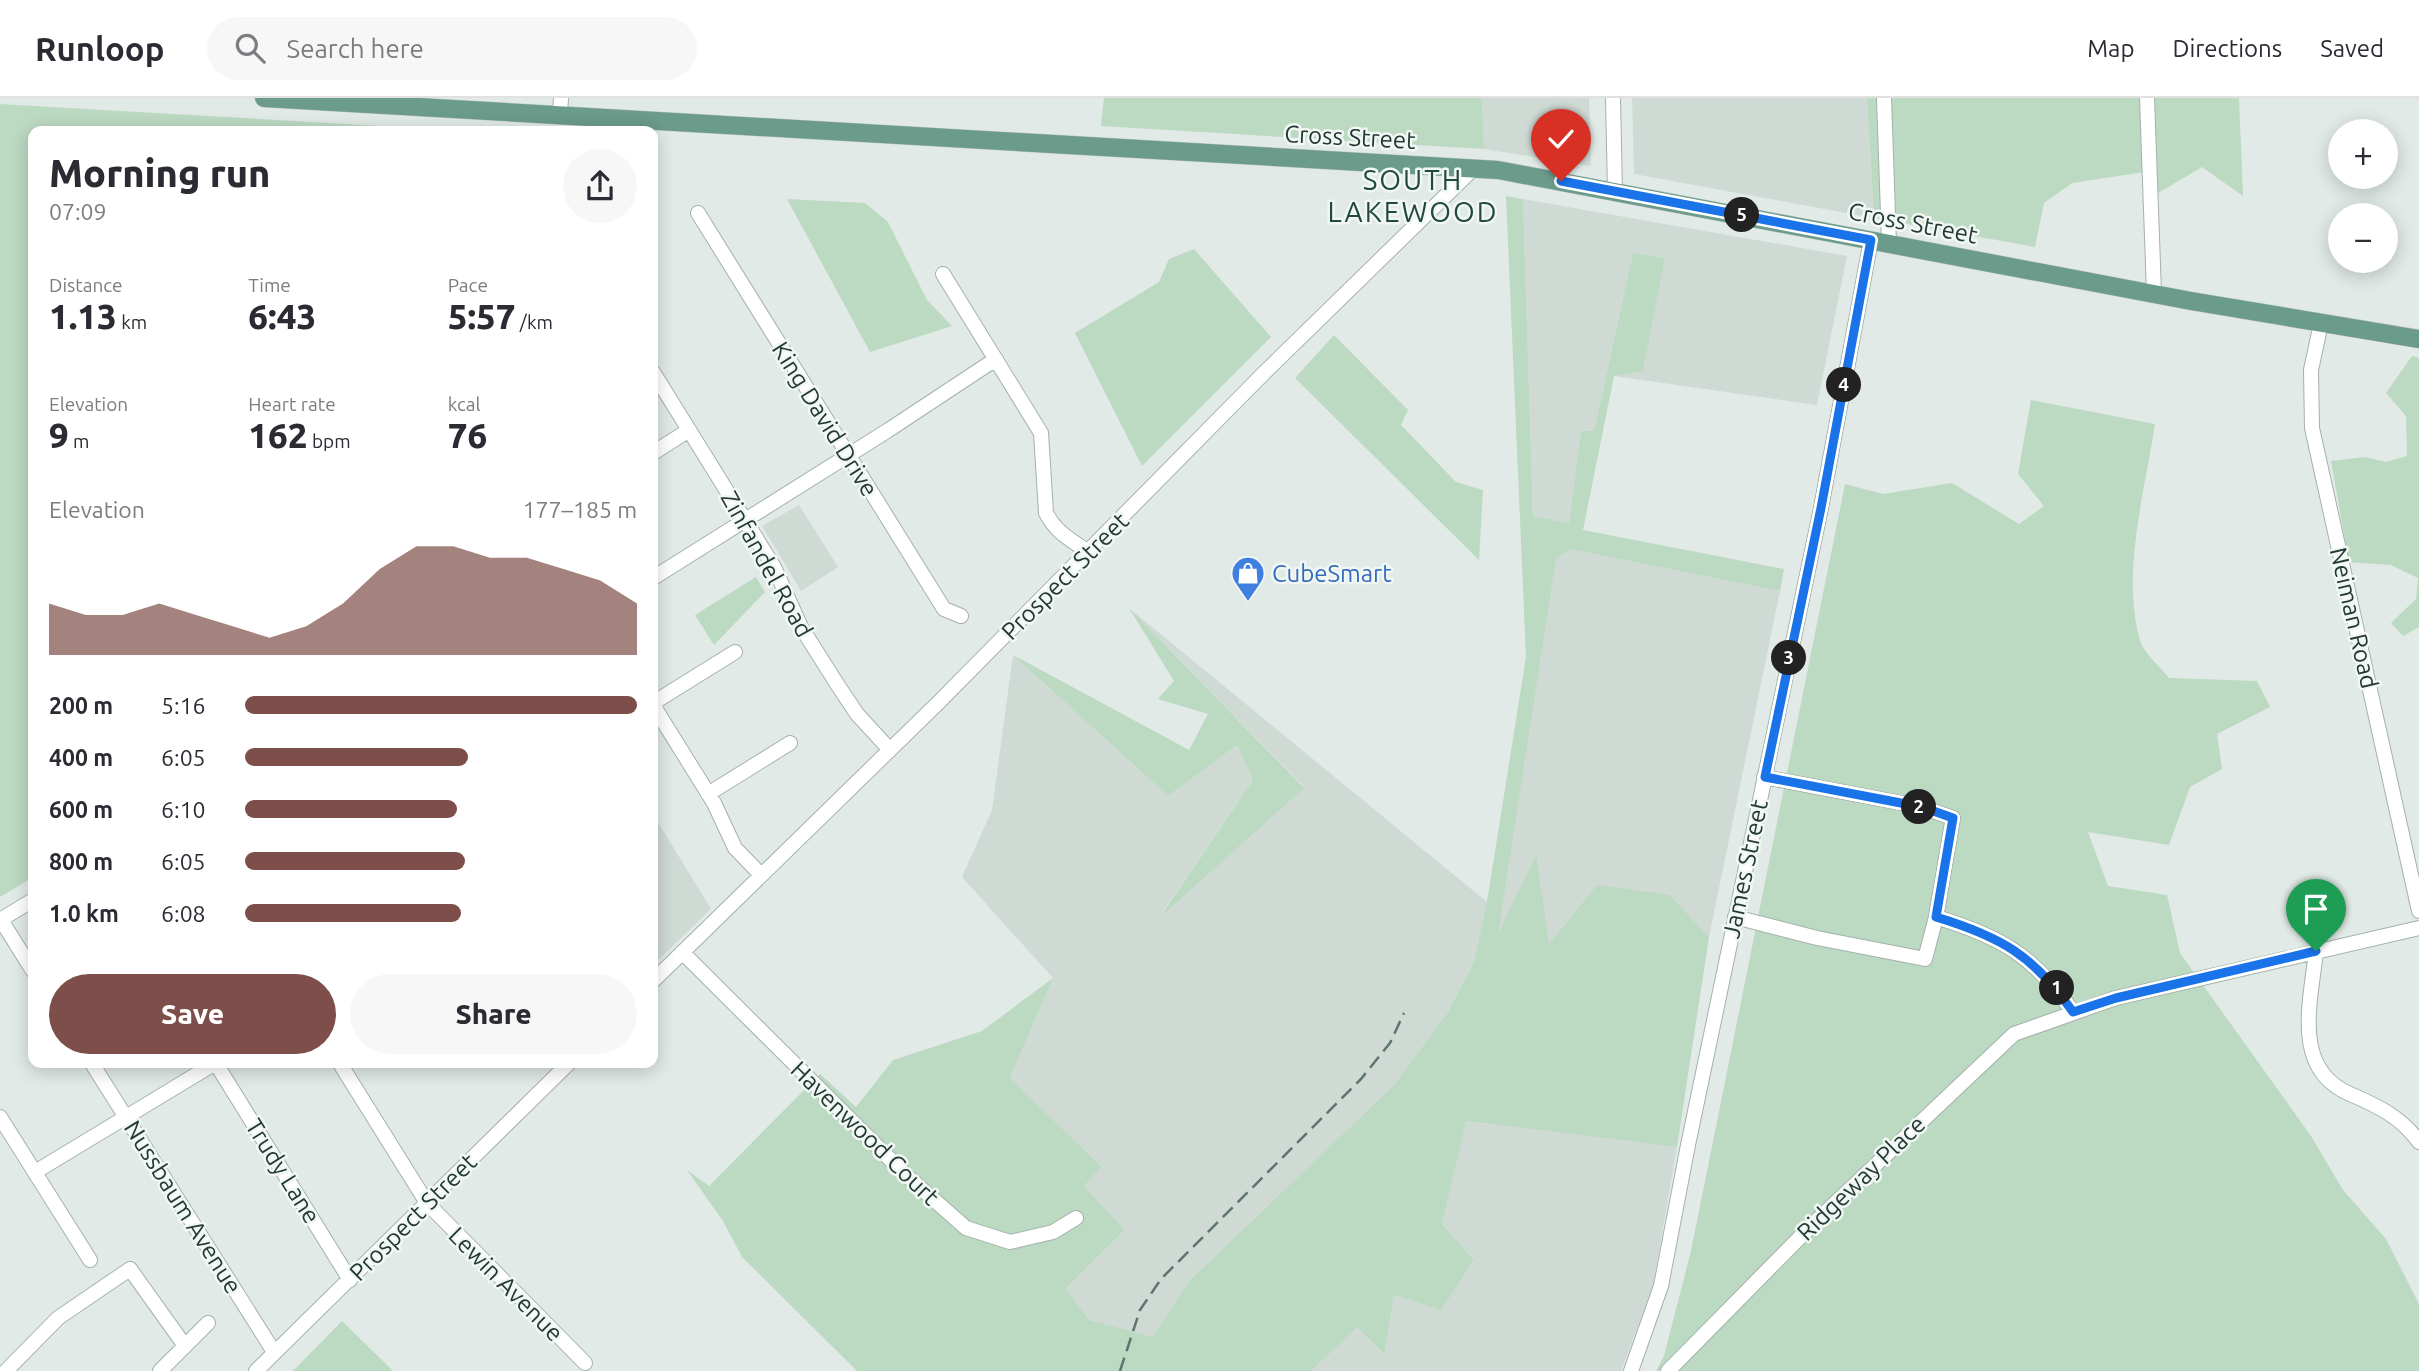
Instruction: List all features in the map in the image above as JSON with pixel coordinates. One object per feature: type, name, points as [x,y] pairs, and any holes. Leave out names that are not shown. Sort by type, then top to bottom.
[{"type":"main road","name":"Cross Street","points":[[264,98],[560,107],[1474,168],[2419,340]]},
{"type":"street","points":[[1613,98],[1615,192]]},
{"type":"street","name":"James Street","points":[[1631,1371],[1661,1286],[1735,917],[1880,241],[1884,98]]},
{"type":"street","points":[[2147,98],[2154,293]]},
{"type":"street","name":"Prospect Street","points":[[658,976],[890,750],[1084,549],[1474,168]]},
{"type":"street","name":"King David Drive","points":[[698,213],[944,609],[961,616]]},
{"type":"street","points":[[943,274],[1041,433],[1046,513],[1051,523],[1064,538],[1084,549]]},
{"type":"street","name":"Neiman Road","points":[[2321,323],[2311,370],[2312,428],[2419,911]]},
{"type":"street","points":[[658,575],[996,359]]},
{"type":"street","name":"Zinfandel Road","points":[[658,380],[774,567],[801,627],[857,715],[890,750]]},
{"type":"street","points":[[658,450],[689,430]]},
{"type":"street","points":[[658,701],[735,652]]},
{"type":"street","points":[[658,712],[708,794],[735,848],[761,875]]},
{"type":"street","points":[[708,794],[790,743]]},
{"type":"street","points":[[1735,917],[1817,938],[1926,959],[1936,917],[1953,818],[1922,807],[1765,777]]},
{"type":"street","points":[[28,903],[0,920],[28,963]]},
{"type":"street","points":[[1936,917],[2026,956],[2056,987],[2073,1012]]},
{"type":"street","name":"Ridgeway Place","points":[[1668,1371],[1813,1224],[2001,1045],[2034,1025],[2116,998],[2419,928]]},
{"type":"street","points":[[2316,951],[2307,1040],[2318,1068],[2343,1091],[2404,1122],[2419,1142]]},
{"type":"street","name":"Havenwood Court","points":[[682,952],[907,1176],[967,1228],[1010,1242],[1053,1232],[1076,1218]]},
{"type":"street","name":"Nussbaum Avenue","points":[[95,1068],[274,1352]]},
{"type":"street","points":[[35,1172],[206,1068]]},
{"type":"street","name":"Trudy Lane","points":[[220,1068],[350,1280]]},
{"type":"street","name":"Lewin Avenue","points":[[343,1068],[427,1203],[585,1363]]},
{"type":"street","name":"Prospect Street","points":[[256,1371],[564,1068]]},
{"type":"street","points":[[0,1117],[90,1260]]},
{"type":"street","points":[[6,1371],[58,1318],[130,1269],[185,1346]]},
{"type":"street","points":[[160,1371],[208,1323]]},
{"type":"shaded area","points":[[1482,98],[1589,98],[1591,166],[1484,149]]},
{"type":"shaded area","points":[[1632,98],[1867,98],[1874,218],[1634,174]]},
{"type":"shaded area","points":[[1523,199],[1847,256],[1817,405],[1614,376],[1665,258],[1633,253],[1594,431],[1581,432],[1569,523],[1533,516]]},
{"type":"shaded area","points":[[799,505],[838,567],[801,591],[762,526]]},
{"type":"shaded area","points":[[1570,549],[1780,591],[1709,937],[1670,895],[1549,945],[1535,856],[1497,937],[1474,962],[1448,1012],[1394,1085],[1189,1281],[1153,1338],[1089,1320],[1066,1288],[1125,1230],[1084,1186],[1102,1167],[1010,1078],[1053,978],[962,877],[992,810],[1013,655],[1168,796],[1237,745],[1253,780],[1162,913],[1304,787],[1129,608],[1487,902],[1556,559]]},
{"type":"shaded area","points":[[658,822],[711,909],[658,960]]},
{"type":"shaded area","points":[[1465,1121],[1677,1147],[1653,1286],[1621,1371],[1311,1371],[1357,1326],[1383,1354],[1394,1295],[1441,1309],[1474,1262],[1442,1224]]},
{"type":"green space","points":[[1104,98],[1482,98],[1484,149],[1101,126]]},
{"type":"green space","points":[[1867,98],[2239,98],[2243,196],[2202,167],[2150,198],[2144,172],[2072,183],[2044,203],[2035,247],[1874,218]]},
{"type":"green space","points":[[0,104],[381,126],[28,126],[28,880],[0,897]]},
{"type":"green space","points":[[1506,196],[1523,199],[1533,516],[1569,523],[1581,431],[1594,431],[1633,253],[1665,258],[1643,371],[1614,376],[1583,530],[1784,569],[1780,591],[1570,549],[1556,559],[1498,934],[1536,854],[1549,944],[1597,885],[1670,895],[1709,937],[1677,1147],[1466,1121],[1442,1224],[1474,1261],[1441,1310],[1394,1295],[1384,1354],[1357,1327],[1311,1371],[857,1371],[742,1257],[723,1221],[687,1170],[709,1186],[820,1074],[856,1107],[893,1060],[982,1031],[1053,978],[1010,1078],[1102,1167],[1084,1186],[1125,1230],[1066,1288],[1089,1320],[1153,1337],[1189,1281],[1394,1085],[1448,1012],[1474,962],[1487,902],[1526,657]]},
{"type":"green space","points":[[787,199],[865,203],[888,222],[927,300],[952,326],[870,352]]},
{"type":"green space","points":[[1194,249],[1271,337],[1142,466],[1075,333],[1159,282],[1169,259]]},
{"type":"green space","points":[[1334,335],[1408,410],[1401,425],[1456,482],[1483,490],[1479,560],[1295,378]]},
{"type":"green space","points":[[2412,356],[2419,358],[2419,627],[2403,636],[2391,623],[2416,599],[2418,578],[2391,565],[2349,562],[2331,461],[2365,457],[2386,462],[2407,456],[2406,416],[2386,393]]},
{"type":"green space","points":[[2031,400],[2155,424],[2134,560],[2135,615],[2142,645],[2169,678],[2257,681],[2270,707],[2217,734],[2222,769],[2190,787],[2169,845],[2088,832],[2108,886],[2167,895],[2180,953],[2311,1136],[2343,1190],[2386,1239],[2419,1304],[2419,1371],[1656,1371],[1664,1356],[1691,1251],[1845,484],[1883,494],[1952,483],[2019,524],[2044,506],[2018,474]]},
{"type":"green space","points":[[756,577],[765,592],[714,645],[695,615]]},
{"type":"green space","points":[[1129,608],[1304,788],[1160,917],[1253,780],[1237,745],[1168,796],[1013,655],[1189,750],[1208,714],[1158,699],[1174,681]]},
{"type":"green space","points":[[342,1321],[393,1371],[293,1371]]},
{"type":"railway","points":[[1120,1371],[1140,1310],[1161,1279],[1361,1079],[1390,1043],[1404,1013]]},
{"type":"place","name":"CubeSmart","points":[[1248,603]]},
{"type":"district","name":"SOUTH LAKEWOOD","points":[[1413,195]]},
{"type":"route","points":[[1561,181],[1871,240],[1821,508],[1765,777],[1922,807],[1953,818],[1936,917],[2026,956],[2056,987],[2073,1012],[2116,998],[2316,951]]}]
